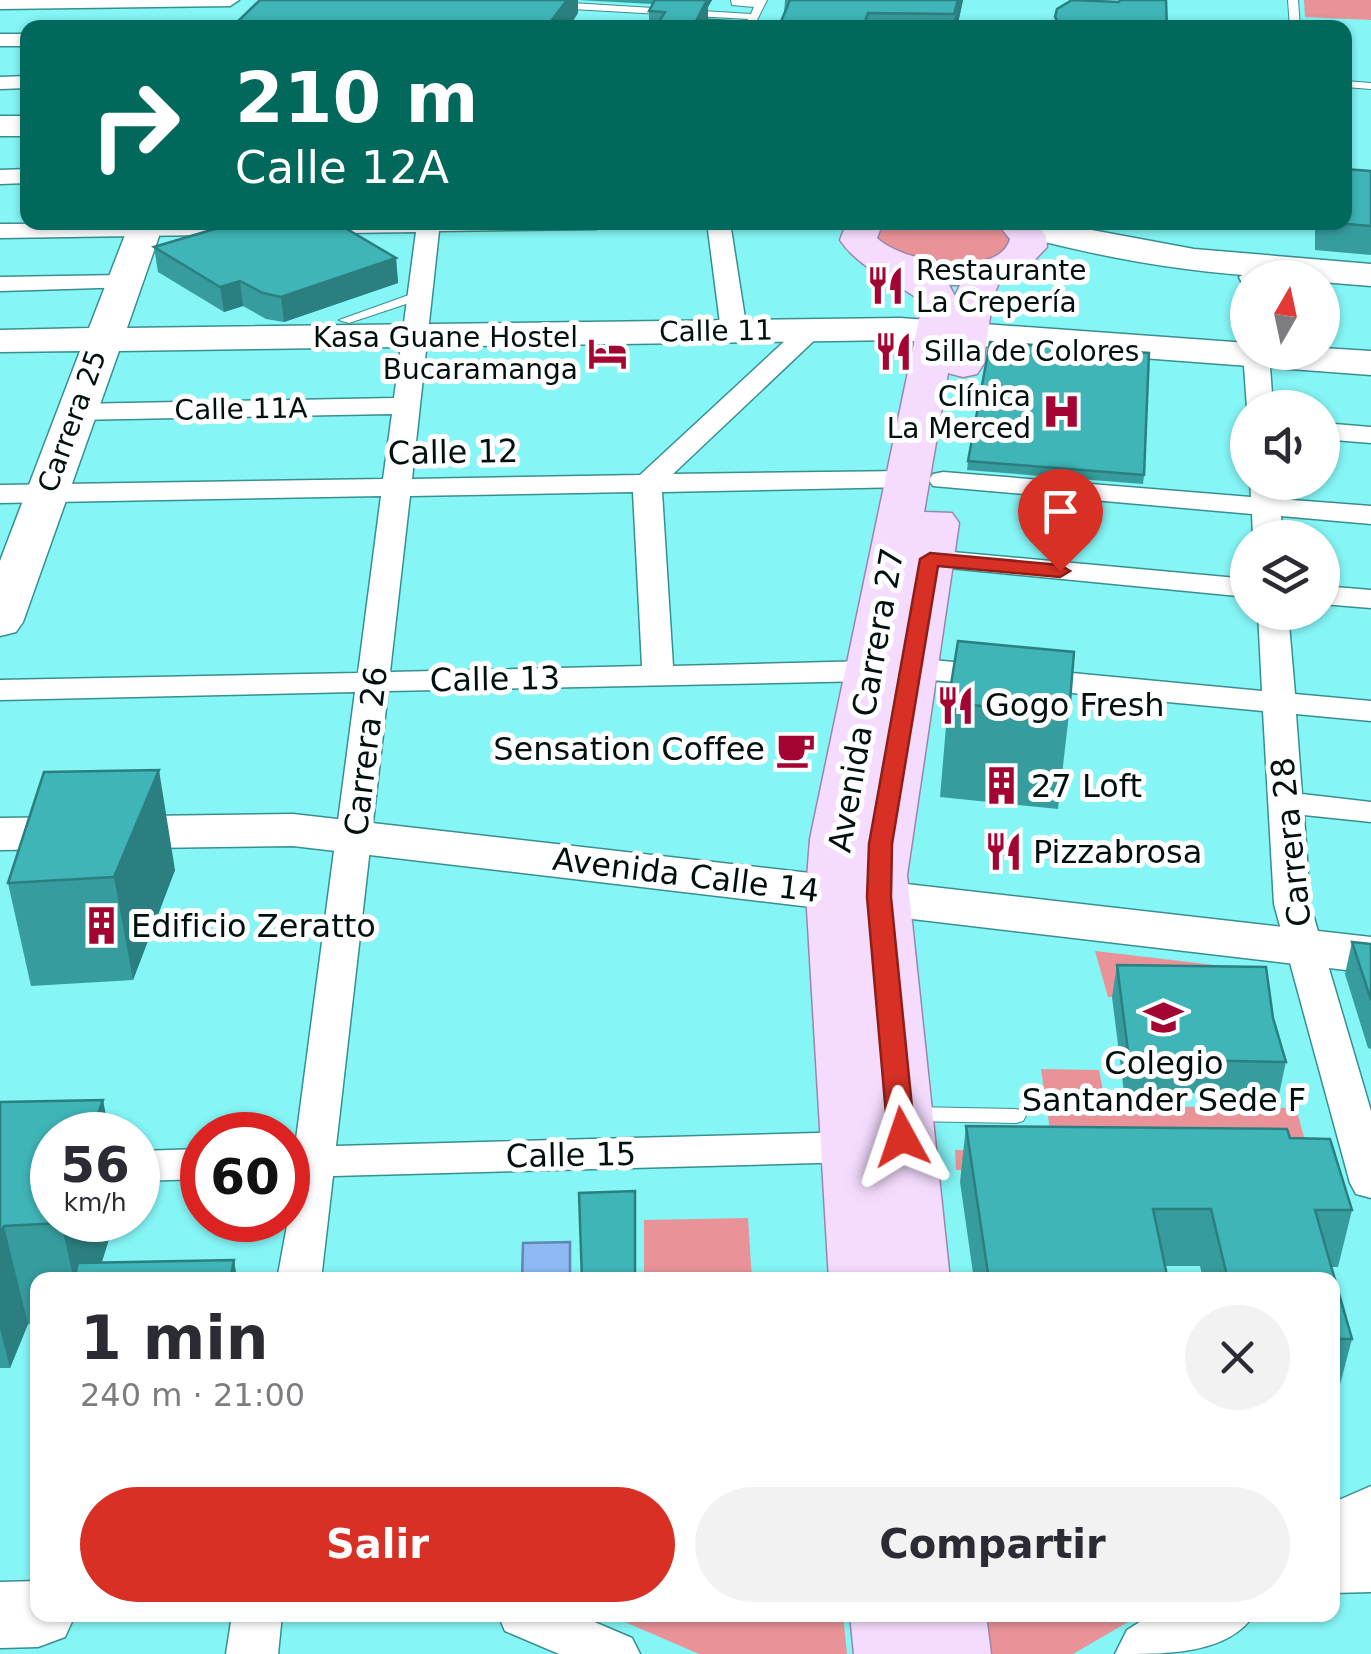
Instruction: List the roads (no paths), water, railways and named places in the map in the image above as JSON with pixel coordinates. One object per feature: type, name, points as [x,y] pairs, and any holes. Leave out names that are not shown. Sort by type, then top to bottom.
[{"type":"main road","points":[[859,230],[864,250],[894,266],[939,273],[995,268]]},
{"type":"main road","name":"Avenida Carrera 27","points":[[865,1272],[877,1131],[857,884],[890,669],[952,332],[995,268],[1029,246],[1028,236],[1022,230]]},
{"type":"main road","name":"Avenida Carrera 27","points":[[894,266],[934,293],[952,332]]},
{"type":"main road","name":"Avenida Carrera 27","points":[[890,669],[930,559],[925,480]]},
{"type":"main road","name":"Avenida Carrera 27","points":[[877,1131],[913,1272]]},
{"type":"main road","points":[[891,1622],[894,1654]]},
{"type":"main road","points":[[947,1622],[951,1654]]},
{"type":"street","points":[[0,3],[230,0]]},
{"type":"street","points":[[0,284],[138,251],[364,230]]},
{"type":"street","name":"Carrera 26","points":[[309,1112],[357,826],[428,230]]},
{"type":"street","points":[[719,230],[734,331]]},
{"type":"street","points":[[1036,230],[1097,248],[1154,258],[1371,275]]},
{"type":"street","points":[[0,231],[138,251]]},
{"type":"street","name":"Carrera 25","points":[[0,622],[101,340],[138,251]]},
{"type":"street","points":[[995,268],[1070,263],[1230,275]]},
{"type":"street","points":[[1340,283],[1371,286]]},
{"type":"street","points":[[658,676],[647,484],[811,330]]},
{"type":"street","name":"Calle 11","points":[[0,341],[811,330],[952,332],[1230,351]]},
{"type":"street","name":"Calle 11","points":[[1340,360],[1371,362]]},
{"type":"street","name":"Calle 11A","points":[[75,412],[407,406]]},
{"type":"street","points":[[1340,432],[1371,435]]},
{"type":"street","name":"Calle 12","points":[[0,494],[925,480],[1230,493]]},
{"type":"street","name":"Calle 12","points":[[1290,500],[1371,516]]},
{"type":"street","points":[[930,559],[1230,586]]},
{"type":"street","points":[[1340,596],[1371,599]]},
{"type":"street","name":"Carrera 28","points":[[1274,630],[1285,802],[1299,934],[1371,1182]]},
{"type":"street","name":"Calle 13","points":[[0,690],[890,669],[1371,711]]},
{"type":"street","points":[[1285,802],[1371,812]]},
{"type":"street","name":"Avenida Calle 14","points":[[0,813],[248,807],[357,826],[1299,934],[1371,931]]},
{"type":"street","name":"Avenida Calle 14","points":[[0,834],[357,826]]},
{"type":"street","name":"Avenida Calle 14","points":[[1299,934],[1371,954]]},
{"type":"street","name":"Calle 15","points":[[310,1162],[877,1131]]},
{"type":"street","name":"Carrera 26","points":[[300,1242],[300,1272]]},
{"type":"street","points":[[1340,1537],[1371,1517]]},
{"type":"street","points":[[1340,1572],[1371,1571]]},
{"type":"street","points":[[0,1615],[30,1614]]},
{"type":"street","points":[[252,1654],[256,1622]]},
{"type":"street","points":[[540,1622],[614,1654]]},
{"type":"street","points":[[1154,1654],[1205,1622]]},
{"type":"lane","points":[[736,0],[735,4],[761,2]]},
{"type":"lane","points":[[537,4],[728,20]]},
{"type":"lane","points":[[345,320],[420,295]]},
{"type":"lane","points":[[877,1131],[1016,1116]]},
{"type":"water","points":[[570,1242],[570,1272],[522,1272],[523,1243]]},
{"type":"place","name":"Restaurante La Crepería","points":[[886,286]]},
{"type":"place","name":"Silla de Colores","points":[[894,351]]},
{"type":"place","name":"Kasa Guane Hostel Bucaramanga","points":[[608,353]]},
{"type":"place","name":"Clínica La Merced","points":[[1061,412]]},
{"type":"place","name":"Gogo Fresh","points":[[955,705]]},
{"type":"place","name":"Sensation Coffee","points":[[795,749]]},
{"type":"place","name":"27 Loft","points":[[1001,786]]},
{"type":"place","name":"Pizzabrosa","points":[[1003,852]]},
{"type":"place","name":"Edificio Zeratto","points":[[101,926]]},
{"type":"place","name":"Colegio Santander Sede F","points":[[1164,1018]]}]
